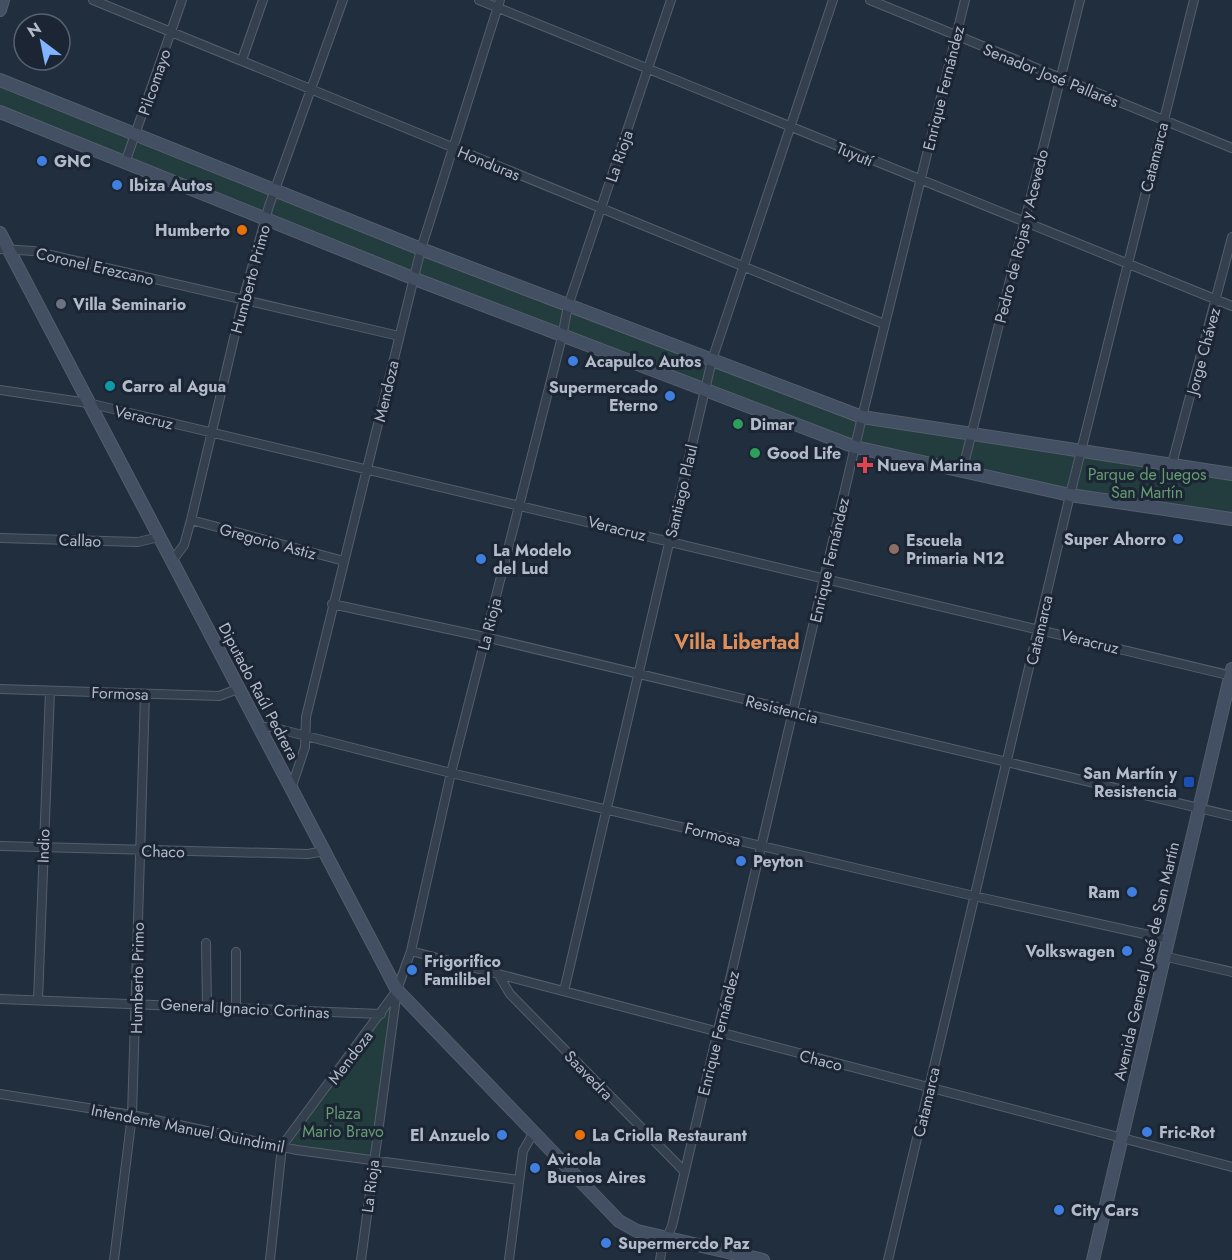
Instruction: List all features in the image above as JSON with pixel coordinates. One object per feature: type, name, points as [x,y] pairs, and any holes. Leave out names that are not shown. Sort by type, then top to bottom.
[{"type":"main road","points":[[0,10],[3,0]]},
{"type":"main road","points":[[0,80],[421,249],[862,417],[1232,474]]},
{"type":"main road","points":[[0,112],[562,337],[855,447],[1070,495],[1232,519]]},
{"type":"main road","name":"Diputado Raúl Pedrera","points":[[0,233],[4,249],[292,786],[397,990],[619,1221],[637,1231],[763,1260]]},
{"type":"main road","name":"Avenida General José de San Martín","points":[[1093,1260],[1231,674]]},
{"type":"street","name":"Honduras","points":[[93,0],[884,324]]},
{"type":"street","name":"Pilcomayo","points":[[125,163],[182,0]]},
{"type":"street","points":[[242,60],[263,0]]},
{"type":"street","name":"Humberto Primo","points":[[172,561],[184,545],[191,520],[214,433],[243,300],[265,220],[343,0]]},
{"type":"street","name":"Tuyutí","points":[[479,0],[499,4],[647,70],[1232,306]]},
{"type":"street","name":"La Rioja","points":[[361,1260],[397,990],[411,951],[451,773],[568,306],[671,0]]},
{"type":"street","name":"Santiago Plaul","points":[[564,991],[712,360],[833,0]]},
{"type":"street","name":"Senador José Pallarés","points":[[870,0],[1060,80],[1164,119],[1232,148]]},
{"type":"street","name":"Enrique Fernández","points":[[660,1260],[672,1226],[884,324],[965,0]]},
{"type":"street","name":"Pedro de Rojas y Acevedo","points":[[962,472],[1080,0]]},
{"type":"street","name":"Catamarca","points":[[888,1260],[1040,629],[1070,495],[1194,0]]},
{"type":"street","name":"Mendoza","points":[[292,786],[298,772],[306,717],[333,604],[421,249],[499,4]]},
{"type":"street","name":"Jorge Chávez","points":[[1172,464],[1232,237]]},
{"type":"street","name":"Coronel Erezcano","points":[[4,249],[34,251],[399,336]]},
{"type":"street","name":"Veracruz","points":[[0,390],[88,403],[1231,674]]},
{"type":"street","name":"Gregorio Astiz","points":[[191,520],[344,561]]},
{"type":"street","name":"Callao","points":[[0,537],[138,542],[159,537]]},
{"type":"street","name":"Resistencia","points":[[333,604],[485,637],[1232,816]]},
{"type":"street","name":"Formosa","points":[[0,690],[219,696],[238,688]]},
{"type":"street","name":"Indio","points":[[38,1000],[50,692]]},
{"type":"street","name":"Humberto Primo","points":[[114,1260],[132,1115],[138,1003],[139,851],[145,694]]},
{"type":"street","name":"Formosa","points":[[260,727],[974,896],[1167,939]]},
{"type":"street","name":"Chaco","points":[[0,846],[308,854],[325,851]]},
{"type":"street","points":[[206,943],[207,1006]]},
{"type":"street","name":"Chaco","points":[[411,951],[1232,1167]]},
{"type":"street","points":[[236,952],[236,1008]]},
{"type":"street","points":[[1164,956],[1232,972]]},
{"type":"street","name":"Saavedra","points":[[498,974],[510,994],[684,1170]]},
{"type":"street","name":"Mendoza","points":[[282,1146],[397,990]]},
{"type":"street","name":"General Ignacio Cortinas","points":[[0,999],[381,1014]]},
{"type":"street","name":"Intendente Manuel Quindimil","points":[[0,1094],[132,1115],[373,1162],[519,1180]]},
{"type":"street","points":[[509,1260],[523,1151],[534,1132]]},
{"type":"street","points":[[270,1260],[282,1146]]},
{"type":"green space","name":"Parque de Juegos San Martín","points":[[0,80],[862,417],[1232,474],[1232,519],[1070,495],[855,447],[0,112]]},
{"type":"green space","name":"Plaza Mario Bravo","points":[[397,990],[373,1162],[282,1146]]},
{"type":"place","name":"GNC","points":[[42,161]]},
{"type":"place","name":"Ibiza Autos","points":[[117,185]]},
{"type":"place","name":"Humberto","points":[[242,230]]},
{"type":"place","name":"Villa Seminario","points":[[61,304]]},
{"type":"place","name":"Acapulco Autos","points":[[573,361]]},
{"type":"place","name":"Carro al Agua","points":[[110,386]]},
{"type":"place","name":"Supermercado Eterno","points":[[670,396]]},
{"type":"place","name":"Dimar","points":[[738,424]]},
{"type":"place","name":"Good Life","points":[[755,453]]},
{"type":"place","name":"Nueva Marina","points":[[865,465]]},
{"type":"place","name":"Super Ahorro","points":[[1178,539]]},
{"type":"place","name":"Escuela Primaria N12","points":[[894,549]]},
{"type":"place","name":"La Modelo del Lud","points":[[481,559]]},
{"type":"place","name":"San Martín y Resistencia","points":[[1189,782]]},
{"type":"place","name":"Peyton","points":[[741,861]]},
{"type":"place","name":"Ram","points":[[1132,892]]},
{"type":"place","name":"Volkswagen","points":[[1127,951]]},
{"type":"place","name":"Frigorifico Familibel","points":[[412,970]]},
{"type":"place","name":"Fric-Rot","points":[[1147,1132]]},
{"type":"place","name":"El Anzuelo","points":[[502,1135]]},
{"type":"place","name":"La Criolla Restaurant","points":[[580,1135]]},
{"type":"place","name":"Avicola Buenos Aires","points":[[535,1168]]},
{"type":"place","name":"City Cars","points":[[1059,1210]]},
{"type":"place","name":"Supermercdo Paz","points":[[606,1243]]},
{"type":"district","name":"Villa Libertad","points":[[737,642]]}]
